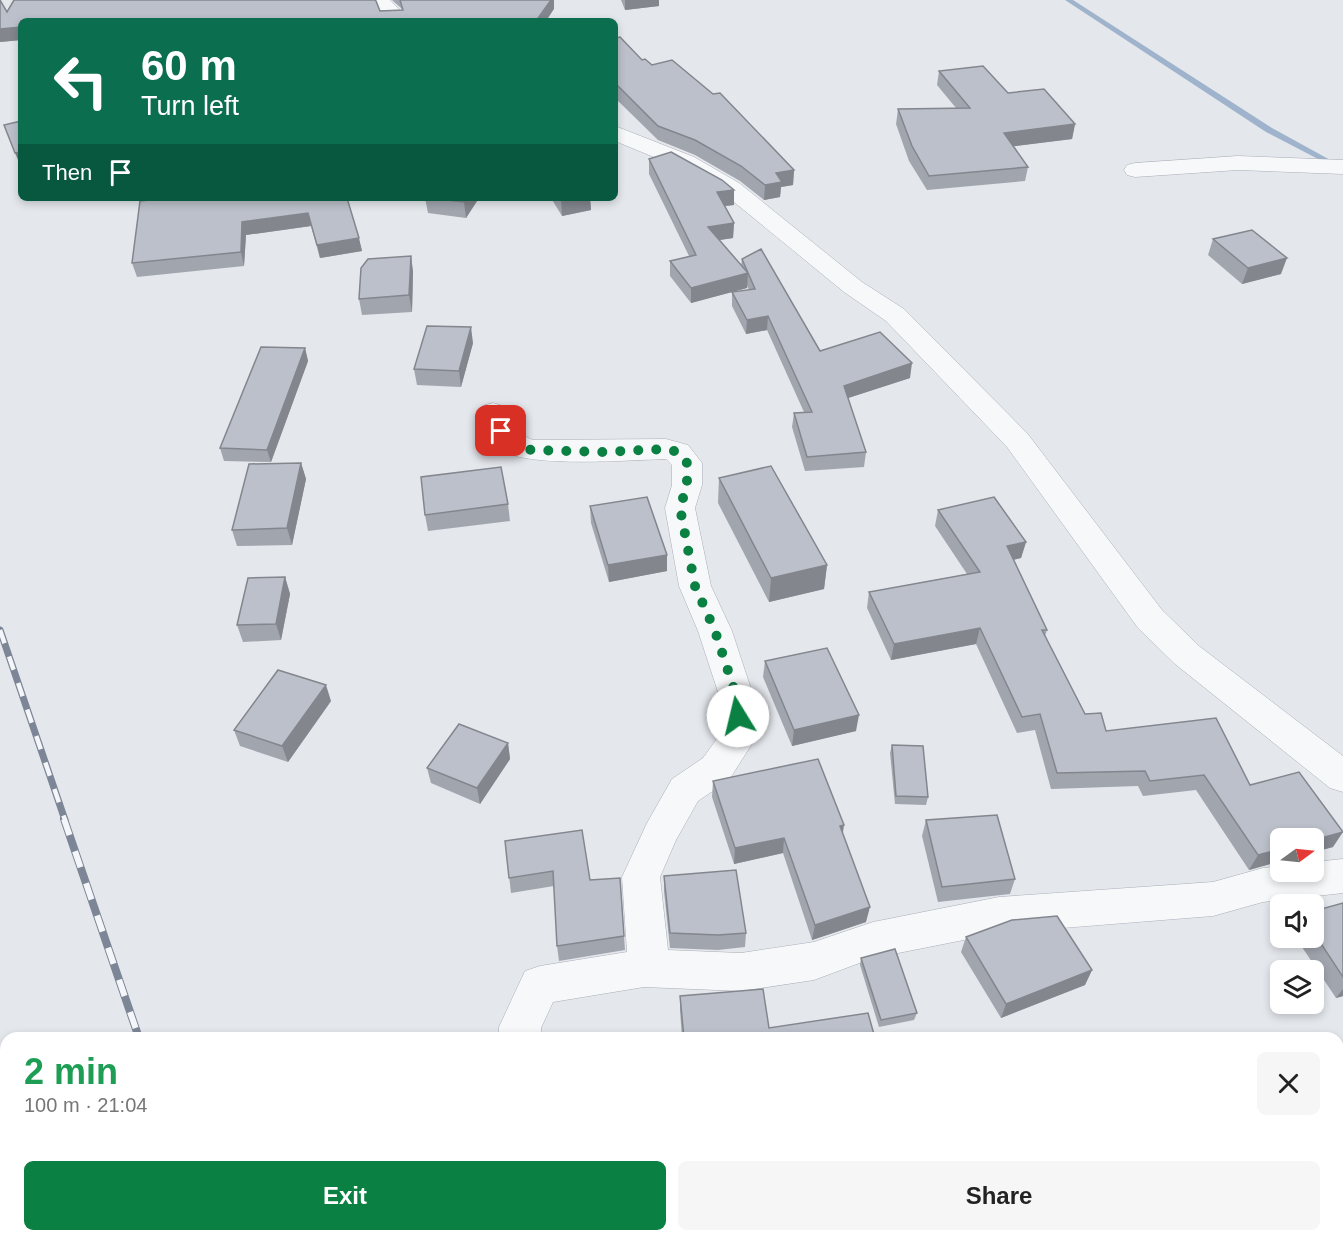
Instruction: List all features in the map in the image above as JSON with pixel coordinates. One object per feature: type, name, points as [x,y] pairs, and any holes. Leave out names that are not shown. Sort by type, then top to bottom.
[{"type":"street","points":[[381,0],[381,4],[389,9],[392,18]]},
{"type":"street","points":[[618,134],[686,162],[731,188],[853,287],[895,315],[1017,440],[1150,619],[1187,655],[1343,777]]},
{"type":"street","points":[[1135,170],[1238,163],[1343,167]]},
{"type":"street","points":[[493,412],[501,431],[513,444],[531,450],[602,452],[666,449],[678,452],[687,463],[687,485],[680,508],[695,586],[715,631],[736,695],[739,736],[716,769],[685,790],[660,834],[641,877],[648,955],[644,968]]},
{"type":"street","points":[[520,1032],[540,985],[644,968],[741,972],[814,961],[873,940],[999,915],[1213,899],[1263,885],[1343,876]]},
{"type":"building","points":[[0,0],[7,12],[14,0],[375,0],[380,11],[403,10],[400,0],[551,0],[538,18],[18,18],[18,27],[0,29]]},
{"type":"building","points":[[618,37],[642,60],[645,59],[652,65],[672,60],[713,94],[720,93],[794,170],[776,173],[782,182],[765,185],[741,166],[695,140],[658,126],[618,86]]},
{"type":"building","points":[[983,66],[1008,93],[1044,89],[1075,124],[1004,133],[1028,167],[929,176],[912,146],[898,109],[970,108],[939,71]]},
{"type":"building","points":[[18,122],[18,152],[15,153],[4,125]]},
{"type":"building","points":[[671,152],[722,180],[734,190],[717,192],[734,223],[708,227],[748,273],[691,288],[670,261],[696,255],[649,159]]},
{"type":"building","points":[[140,201],[348,201],[359,238],[317,245],[308,213],[242,222],[241,252],[132,263]]},
{"type":"building","points":[[1252,230],[1287,258],[1248,268],[1213,239]]},
{"type":"building","points":[[761,249],[820,351],[880,332],[912,363],[844,386],[866,452],[807,457],[794,413],[812,412],[768,316],[747,320],[732,292],[755,289],[742,259]]},
{"type":"building","points":[[411,256],[409,295],[359,299],[361,268],[368,259]]},
{"type":"building","points":[[427,326],[471,327],[459,371],[414,369]]},
{"type":"building","points":[[261,347],[305,348],[267,450],[220,448]]},
{"type":"building","points":[[301,463],[287,528],[232,530],[249,464]]},
{"type":"building","points":[[771,466],[827,565],[771,578],[719,478]]},
{"type":"building","points":[[501,467],[508,504],[425,515],[421,477]]},
{"type":"building","points":[[647,497],[667,555],[608,565],[590,506]]},
{"type":"building","points":[[994,497],[1026,542],[1007,546],[1047,630],[1042,630],[1085,714],[1101,713],[1106,731],[1216,718],[1250,785],[1299,772],[1343,832],[1324,837],[1324,828],[1270,828],[1270,852],[1258,855],[1204,775],[1150,781],[1145,771],[1057,773],[1040,714],[1022,717],[980,628],[894,644],[869,592],[980,572],[938,510]]},
{"type":"building","points":[[285,577],[276,624],[237,625],[248,578]]},
{"type":"building","points":[[827,648],[859,715],[794,730],[765,661]]},
{"type":"building","points":[[278,670],[326,685],[282,746],[234,730]]},
{"type":"building","points":[[459,724],[508,743],[477,788],[427,768]]},
{"type":"building","points":[[892,745],[923,746],[928,797],[896,796]]},
{"type":"building","points":[[818,759],[844,825],[840,826],[870,907],[815,925],[784,838],[735,848],[713,781]]},
{"type":"building","points":[[997,815],[1015,879],[942,887],[926,820]]},
{"type":"building","points":[[582,830],[590,880],[620,878],[624,936],[557,946],[553,871],[509,878],[505,841]]},
{"type":"building","points":[[736,870],[746,933],[718,935],[670,933],[664,876]]},
{"type":"building","points":[[1343,903],[1343,977],[1324,948],[1324,908]]},
{"type":"building","points":[[1057,916],[1092,970],[1006,1004],[966,937],[1012,920]]},
{"type":"building","points":[[895,949],[917,1013],[881,1020],[861,958]]},
{"type":"building","points":[[763,989],[769,1028],[868,1013],[873,1032],[683,1032],[680,996]]},
{"type":"waterway","points":[[1068,0],[1269,130],[1343,170]]},
{"type":"railway","points":[[0,630],[65,820]]},
{"type":"railway","points":[[64,819],[137,1032]]},
{"type":"route","points":[[501,431],[513,444],[531,450],[602,452],[666,449],[678,452],[687,463],[687,485],[680,508],[695,586],[715,631],[736,695],[738,716]]}]
